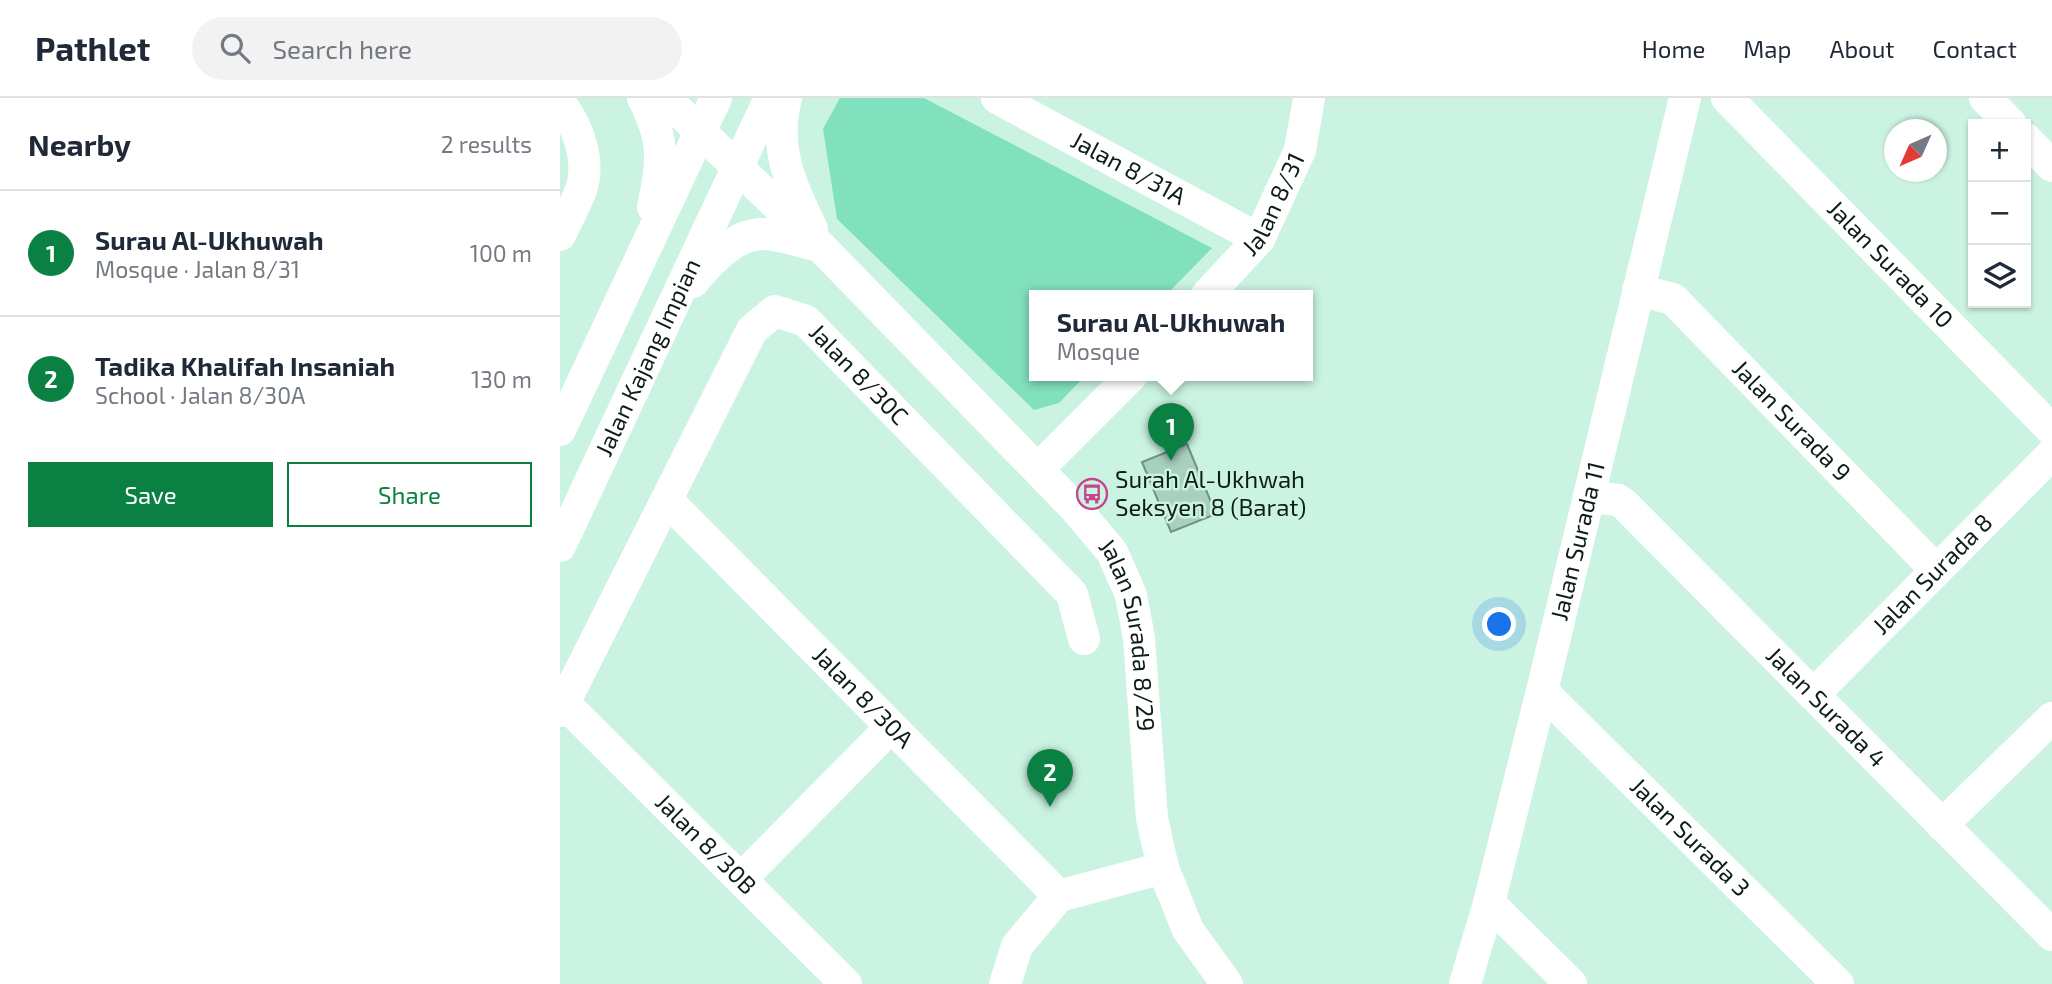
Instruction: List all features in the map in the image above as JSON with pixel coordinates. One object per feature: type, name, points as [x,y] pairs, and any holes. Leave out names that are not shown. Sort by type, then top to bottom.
[{"type":"street","points":[[634,276],[662,161],[659,137],[643,98]]},
{"type":"street","name":"Jalan Surada 8/29","points":[[665,98],[820,246],[1038,469],[1112,552],[1131,595],[1139,638],[1152,818],[1164,868],[1188,930],[1227,984]]},
{"type":"street","name":"Jalan Kajang Impian","points":[[560,430],[716,98]]},
{"type":"street","name":"Jalan Kajang Impian","points":[[560,546],[770,98]]},
{"type":"street","points":[[786,98],[782,116],[786,172],[820,246]]},
{"type":"street","name":"Jalan 8/31A","points":[[997,98],[1259,239]]},
{"type":"street","name":"Jalan 8/31","points":[[1212,290],[1259,239],[1300,150],[1309,98]]},
{"type":"street","name":"Jalan Surada 11","points":[[1465,984],[1489,903],[1542,691],[1685,98]]},
{"type":"street","name":"Jalan Surada 10","points":[[1727,98],[2052,430]]},
{"type":"street","points":[[1985,98],[2006,119]]},
{"type":"street","points":[[560,103],[572,118],[584,153],[582,187],[560,235]]},
{"type":"street","points":[[676,303],[718,256],[744,237],[761,233],[820,246]]},
{"type":"street","name":"Jalan Surada 9","points":[[1638,290],[1673,299],[1936,570]]},
{"type":"street","name":"Jalan 8/30C","points":[[562,707],[752,330],[775,311],[806,321],[1072,594],[1084,639]]},
{"type":"street","points":[[1038,469],[1126,381]]},
{"type":"street","name":"Jalan Surada 8","points":[[1813,695],[2052,454]]},
{"type":"street","name":"Jalan Surada 4","points":[[1590,497],[1618,500],[1624,504],[2052,935]]},
{"type":"street","name":"Jalan 8/30A","points":[[667,500],[1059,896]]},
{"type":"street","name":"Jalan Surada 3","points":[[1542,691],[1838,984]]},
{"type":"street","name":"Jalan 8/30B","points":[[562,707],[846,984]]},
{"type":"street","points":[[1942,825],[2052,718]]},
{"type":"street","points":[[741,879],[891,727]]},
{"type":"street","points":[[1005,984],[1017,946],[1059,896],[1164,868]]},
{"type":"street","points":[[1489,903],[1571,984]]},
{"type":"green space","points":[[840,98],[924,98],[1212,248],[1171,290],[1029,290],[1029,381],[1080,381],[1059,403],[1034,410],[837,219],[823,129]]},
{"type":"building","points":[[1187,444],[1216,514],[1171,532],[1142,462]]},
{"type":"place","name":"Surau Al-Ukhuwah","points":[[1171,461]]},
{"type":"place","name":"Surah Al-Ukhwah Seksyen 8 (Barat)","points":[[1092,494]]},
{"type":"place","name":"Tadika Khalifah Insaniah","points":[[1050,807]]}]
